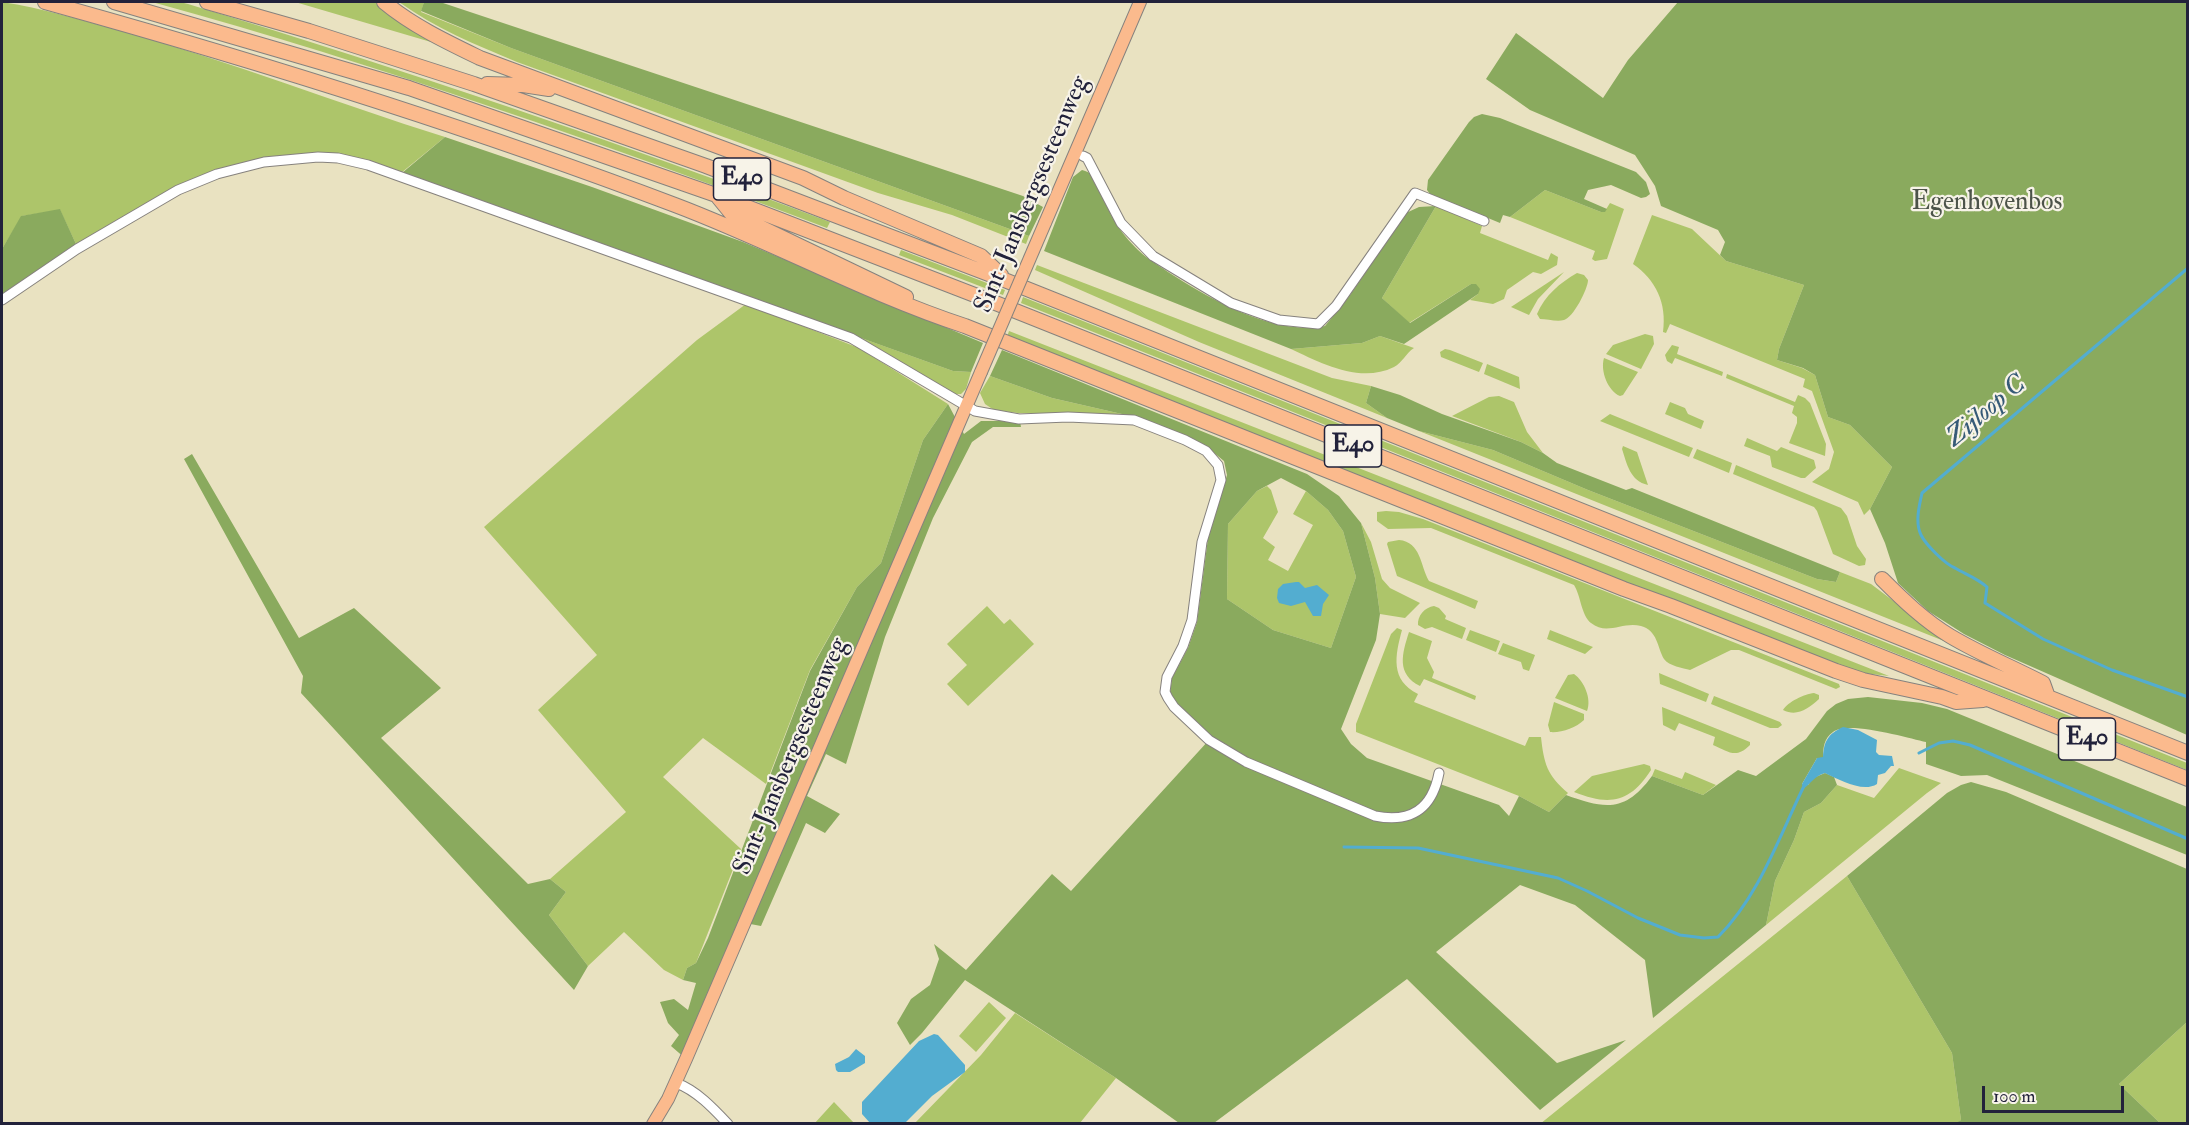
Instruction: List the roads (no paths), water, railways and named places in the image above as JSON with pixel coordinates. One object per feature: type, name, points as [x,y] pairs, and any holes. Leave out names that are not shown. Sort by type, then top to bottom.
[{"type":"highway","points":[[45,2],[274,68],[604,178],[679,206],[884,297],[965,326],[1603,581],[1836,671],[1863,680],[1956,702],[1987,699]]},
{"type":"highway","name":"E40","points":[[114,2],[409,88],[716,195],[998,304],[2187,779]]},
{"type":"highway","name":"E40","points":[[207,2],[309,31],[474,84],[706,166],[1007,281],[2187,753]]},
{"type":"highway","points":[[384,2],[434,35],[480,58],[803,178],[844,198],[981,256],[1007,281]]},
{"type":"highway","points":[[474,84],[523,85],[574,94]]},
{"type":"highway","points":[[716,195],[731,213],[965,326]]},
{"type":"highway","points":[[1882,579],[1907,604],[1949,635],[1986,656],[2043,682],[2048,697]]},
{"type":"main road","name":"Sint-Jansbergsesteenweg","points":[[653,1124],[676,1083],[1140,2]]},
{"type":"street","points":[[1083,156],[1087,158],[1121,223],[1153,256],[1232,303],[1279,320],[1318,324],[1336,306],[1415,193],[1484,221]]},
{"type":"street","points":[[2,300],[77,249],[178,190],[217,174],[264,162],[318,157],[338,158],[368,165],[851,338],[975,411],[1019,419],[1068,417],[1134,420],[1185,440],[1206,452],[1218,465],[1221,480],[1202,542],[1192,620],[1183,646],[1167,677],[1165,692],[1174,707],[1209,740],[1246,762],[1375,816],[1392,819],[1407,816],[1419,810],[1430,800],[1439,772]]},
{"type":"street","points":[[676,1083],[702,1099],[728,1124]]},
{"type":"water","points":[[1299,582],[1305,588],[1317,585],[1329,595],[1323,604],[1321,616],[1313,616],[1305,602],[1291,606],[1279,603],[1278,589],[1283,584]]},
{"type":"water","points":[[1843,727],[1858,730],[1877,740],[1876,752],[1879,755],[1892,756],[1894,766],[1878,775],[1877,784],[1871,786],[1858,786],[1825,773],[1815,778],[1803,789],[1802,784],[1817,758],[1823,757],[1828,739]]},
{"type":"water","points":[[934,1034],[938,1035],[965,1065],[965,1072],[932,1096],[905,1123],[870,1123],[862,1114],[862,1102],[919,1041]]},
{"type":"water","points":[[856,1049],[865,1056],[865,1063],[850,1072],[838,1072],[835,1064],[849,1057]]},
{"type":"waterway","name":"Zijloop C","points":[[2188,268],[1922,493],[1918,520],[1921,535],[1936,554],[1951,566],[1987,587],[1985,603],[2043,639],[2112,670],[2188,697]]},
{"type":"waterway","points":[[1919,753],[1939,743],[1953,741],[1970,745],[2188,839]]},
{"type":"waterway","points":[[1344,847],[1418,848],[1558,878],[1638,918],[1680,935],[1718,937],[1757,885],[1804,786]]},
{"type":"park label","name":"Egenhovenbos","points":[[1987,203]]}]
